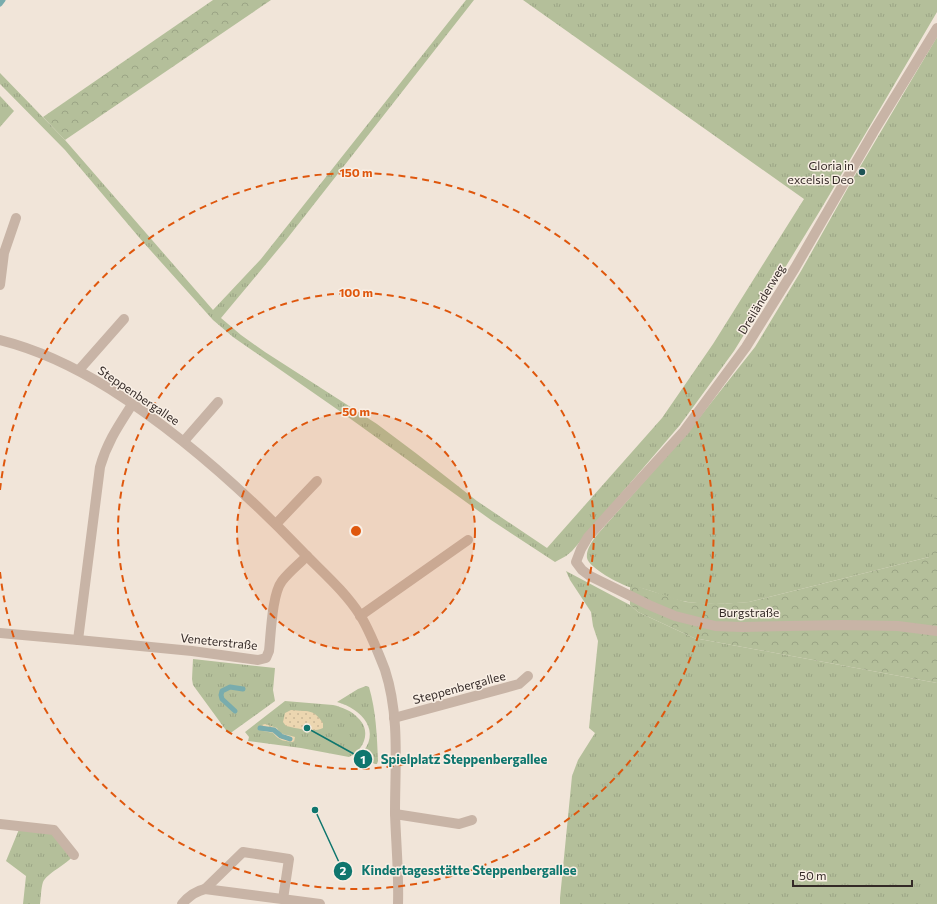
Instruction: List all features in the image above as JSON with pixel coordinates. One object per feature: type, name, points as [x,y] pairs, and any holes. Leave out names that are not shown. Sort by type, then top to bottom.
[{"type":"street","name":"Dreiländerweg","points":[[576,562],[581,548],[588,538],[684,431],[746,347],[795,268],[874,131],[937,28]]},
{"type":"street","points":[[0,285],[4,253],[16,218]]},
{"type":"street","name":"Steppenbergallee","points":[[79,370],[124,319]]},
{"type":"street","name":"Steppenbergallee","points":[[0,340],[20,345],[79,370],[133,403],[184,441],[276,524],[342,592],[360,616],[374,643],[385,670],[394,718],[396,769],[395,814],[399,885],[398,904]]},
{"type":"street","name":"Steppenbergallee","points":[[184,441],[218,402]]},
{"type":"street","points":[[78,640],[100,467],[112,436],[133,403]]},
{"type":"street","points":[[276,524],[317,482]]},
{"type":"street","points":[[360,616],[468,540]]},
{"type":"street","name":"Veneterstraße","points":[[0,633],[258,660],[266,658],[269,651],[274,601],[278,588],[307,556]]},
{"type":"street","name":"Burgstraße","points":[[576,562],[582,570],[590,576],[649,605],[675,616],[715,626],[856,625],[898,626],[937,631]]},
{"type":"street","name":"Steppenbergallee","points":[[394,718],[519,684],[528,676]]},
{"type":"street","points":[[395,814],[459,824],[472,820]]},
{"type":"street","points":[[0,824],[54,830],[74,855]]},
{"type":"street","points":[[205,889],[243,852],[289,858],[283,899]]},
{"type":"street","points":[[182,904],[187,898],[199,890],[205,889],[320,904]]},
{"type":"green space","points":[[213,0],[271,0],[65,140],[43,117]]},
{"type":"green space","points":[[466,0],[474,0],[286,240],[221,318],[241,335],[265,352],[377,424],[477,501],[547,548],[662,418],[713,344],[804,199],[523,0],[937,0],[937,12],[821,209],[734,351],[680,425],[572,551],[555,562],[491,520],[341,412],[233,337],[213,320],[143,242],[65,150],[0,84],[0,73],[65,140],[213,310],[261,259]]},
{"type":"green space","points":[[937,37],[937,555],[749,602],[718,604],[703,604],[670,598],[641,588],[629,587],[605,575],[593,566],[587,558],[587,552],[591,544],[596,536],[688,432],[755,347]]},
{"type":"green space","points":[[0,96],[14,111],[0,127]]},
{"type":"green space","points":[[935,490],[937,491],[937,683],[694,638],[638,612],[630,605],[630,587],[639,587],[686,602],[718,604],[749,602],[929,557]]},
{"type":"green space","points":[[566,571],[630,605],[638,612],[694,638],[937,683],[937,904],[560,904],[572,776],[578,760],[595,733],[589,728],[598,641],[593,626],[591,612],[570,580]]},
{"type":"green space","points":[[193,659],[275,668],[273,690],[275,701],[232,732],[228,733],[193,685]]},
{"type":"green space","points":[[366,686],[369,687],[375,714],[378,751],[377,764],[360,757],[370,738],[366,722],[354,710],[337,702],[358,689]]},
{"type":"green space","points":[[285,701],[333,705],[350,711],[358,718],[365,729],[364,740],[359,750],[349,757],[301,748],[248,741],[249,737],[245,732]]},
{"type":"green space","points":[[20,827],[54,830],[74,855],[45,879],[42,887],[40,904],[23,904],[26,876],[6,861]]},
{"type":"sand","points":[[291,710],[313,713],[323,723],[323,728],[310,730],[286,726],[283,722],[285,713]]},
{"type":"sand","points":[[265,724],[277,728],[280,733],[295,737],[294,742],[282,740],[273,733],[263,731],[261,727]]},
{"type":"waterway","points":[[0,4],[3,0]]},
{"type":"waterway","points":[[235,711],[222,699],[222,691],[230,687],[243,689]]},
{"type":"waterway","points":[[260,728],[274,730],[281,736],[290,739]]},
{"type":"place","name":"Gloria in excelsis Deo","points":[[862,172]]},
{"type":"place","name":"Spielplatz Steppenbergallee","points":[[307,728]]},
{"type":"place","name":"Kindertagesstätte Steppenbergallee","points":[[315,810]]}]
